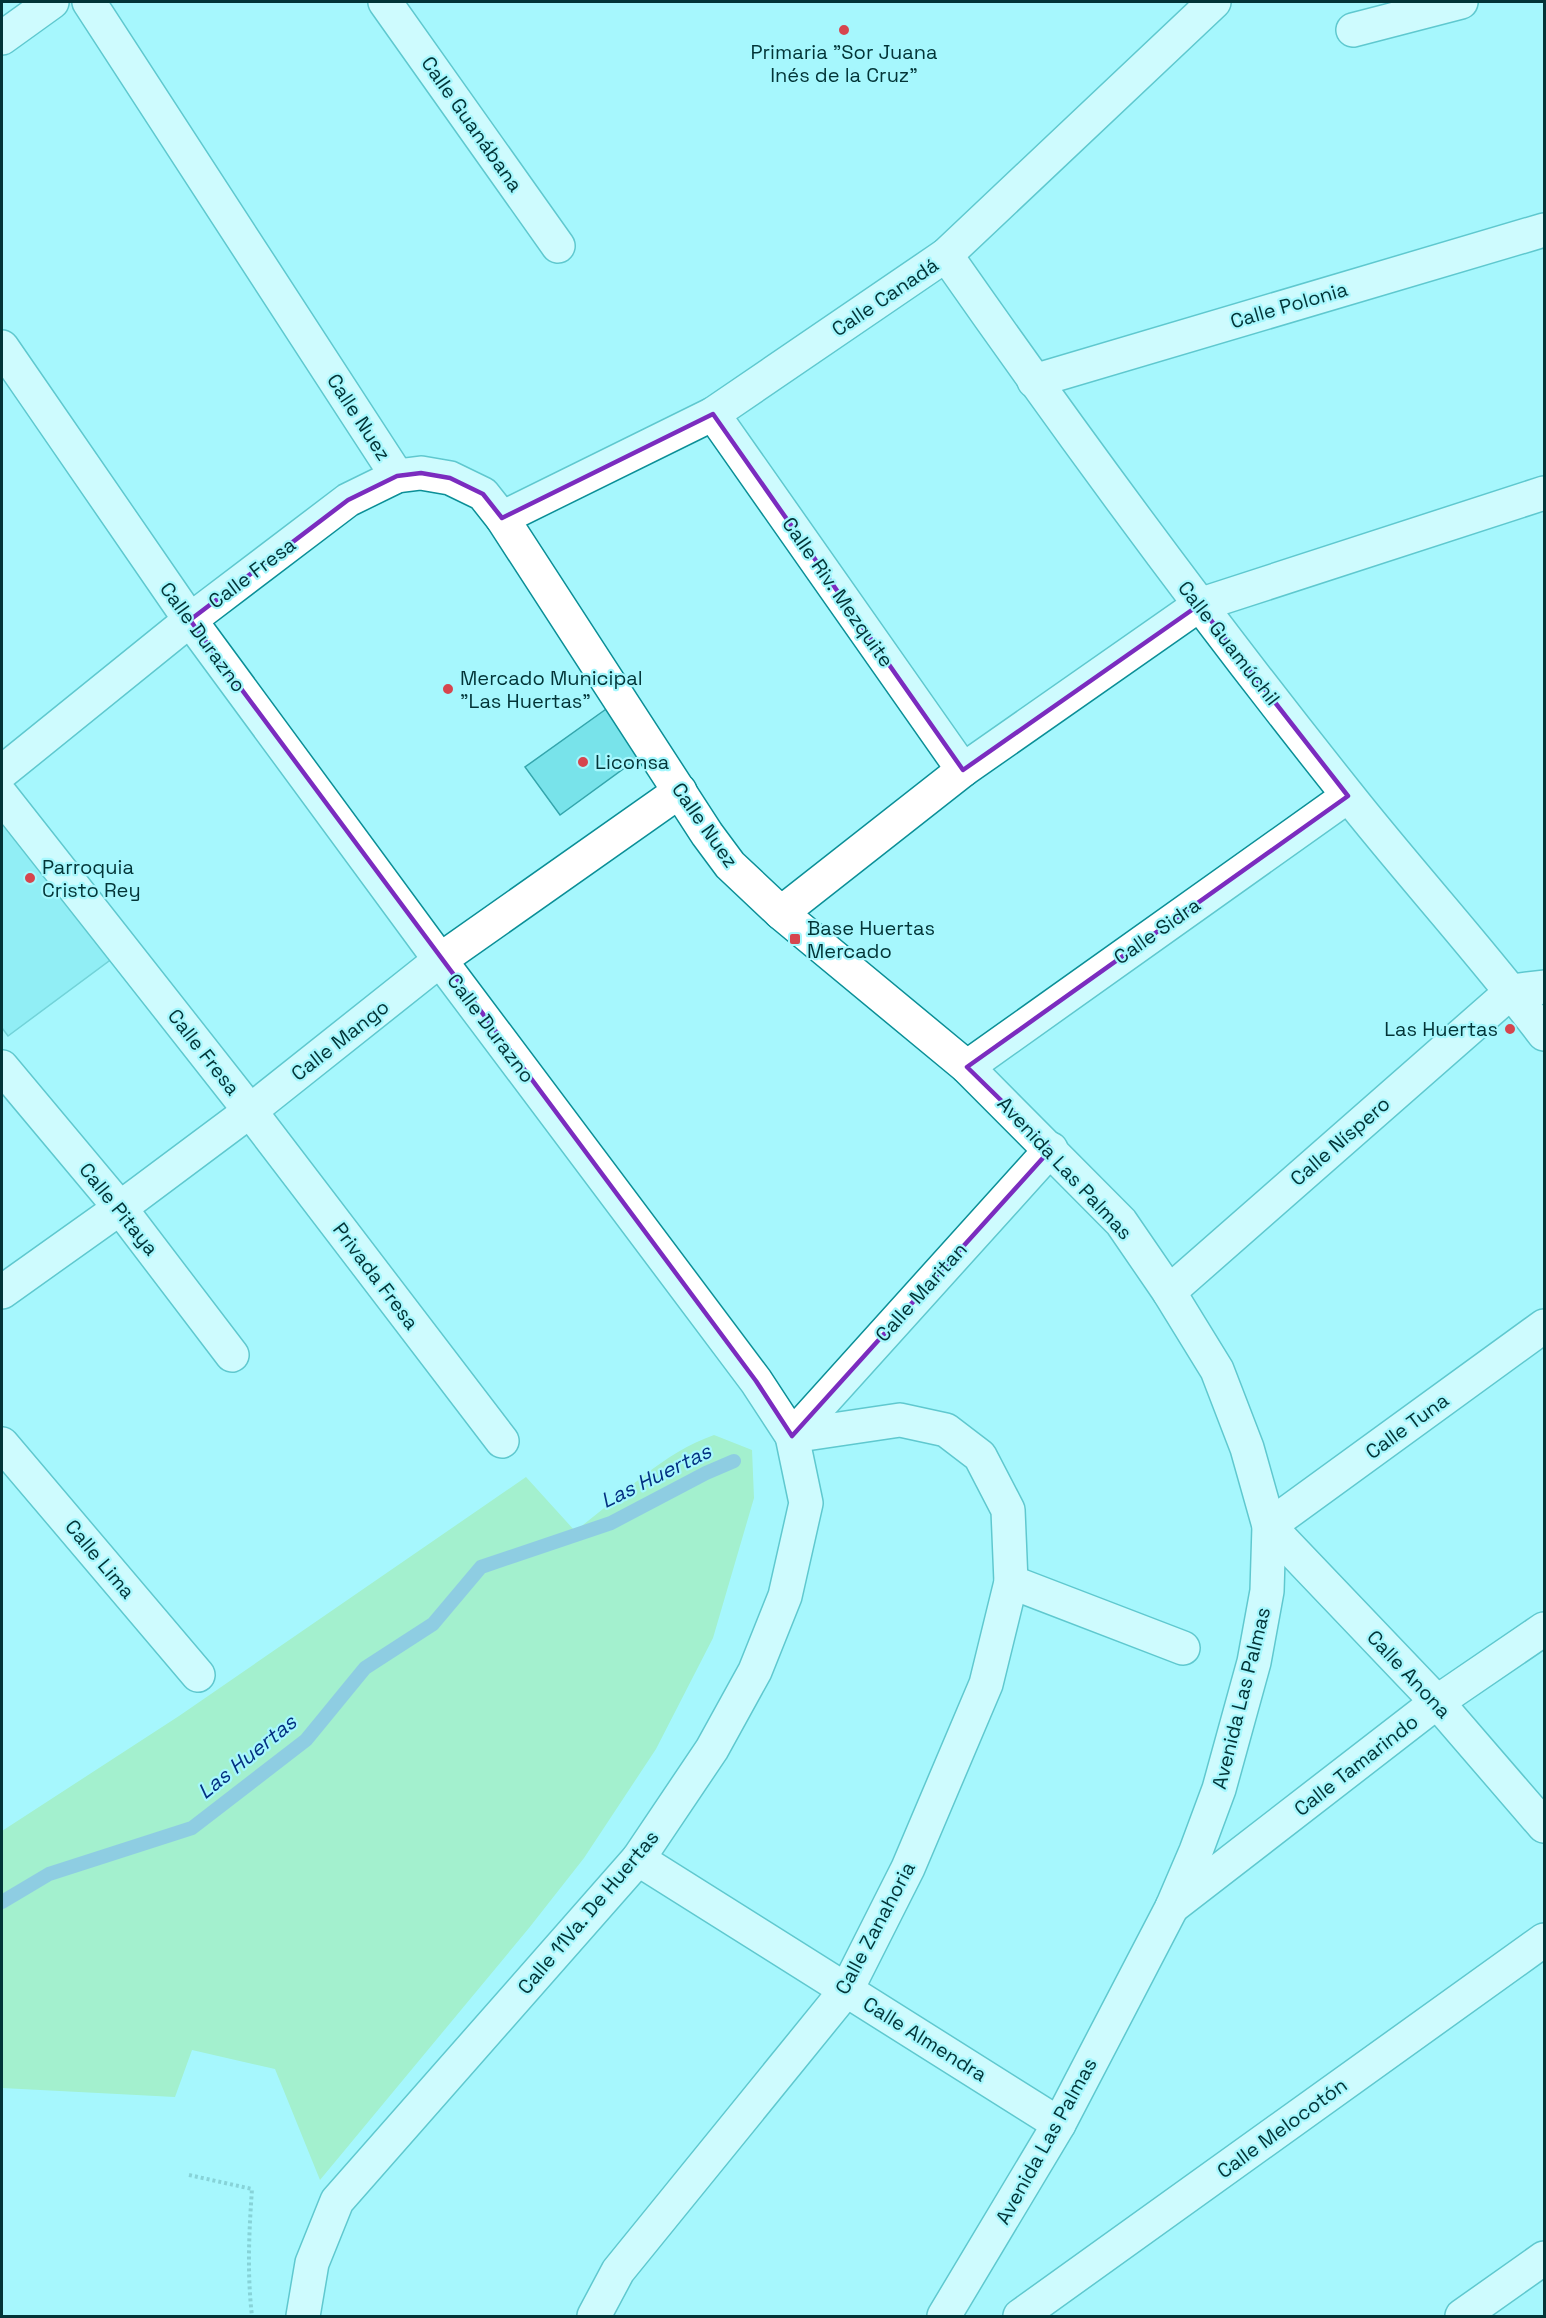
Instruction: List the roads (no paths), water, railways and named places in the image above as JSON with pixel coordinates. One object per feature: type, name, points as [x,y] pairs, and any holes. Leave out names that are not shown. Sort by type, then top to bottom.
[{"type":"street","points":[[2,38],[52,2]]},
{"type":"street","name":"Calle Nuez","points":[[89,2],[397,476],[421,473],[450,478],[483,494],[502,518],[706,834],[730,865],[781,913]]},
{"type":"street","name":"Calle Guanábana","points":[[385,2],[558,246]]},
{"type":"street","name":"Calle Canadá","points":[[502,518],[713,414],[946,255],[1214,2]]},
{"type":"street","points":[[1353,30],[1461,2]]},
{"type":"street","name":"Calle Polonia","points":[[1034,381],[1545,230]]},
{"type":"street","name":"Calle Guamúchil","points":[[946,255],[1034,381],[1199,605],[1348,796],[1512,991],[1545,1035]]},
{"type":"street","name":"Calle Durazno","points":[[2,347],[190,620],[440,960],[756,1381],[792,1436]]},
{"type":"street","name":"Calle Riv. Mezquite","points":[[713,414],[963,770]]},
{"type":"street","name":"Calle Fresa","points":[[2,772],[190,620],[348,500],[397,476]]},
{"type":"street","points":[[781,913],[963,770],[1199,605],[1545,493]]},
{"type":"street","name":"Calle Mango","points":[[2,1292],[250,1111],[440,960],[680,791]]},
{"type":"street","name":"Calle Fresa","points":[[2,796],[250,1111]]},
{"type":"street","name":"Calle Sidra","points":[[967,1066],[1348,796]]},
{"type":"street","name":"Avenida Las Palmas","points":[[781,913],[967,1066],[1121,1222],[1169,1292],[1217,1370],[1247,1448],[1269,1526],[1267,1591],[1254,1662],[1219,1789],[1172,1907],[1059,2124],[944,2316]]},
{"type":"street","points":[[1512,991],[1545,987]]},
{"type":"street","name":"Calle Níspero","points":[[1169,1292],[1512,991]]},
{"type":"street","name":"Calle Pitaya","points":[[2,1067],[120,1208],[231,1355]]},
{"type":"street","name":"Privada Fresa","points":[[250,1111],[502,1441]]},
{"type":"street","name":"Calle Maritan","points":[[792,1436],[1051,1149]]},
{"type":"street","name":"Calle Tuna","points":[[1269,1526],[1545,1326]]},
{"type":"street","points":[[792,1436],[900,1420],[946,1430],[980,1456],[1008,1509],[1011,1582],[1183,1648]]},
{"type":"street","name":"Calle 11Va. De Huertas","points":[[303,2316],[312,2263],[337,2201],[638,1859],[712,1749],[755,1671],[785,1596],[806,1503],[792,1436]]},
{"type":"street","name":"Calle Lima","points":[[2,1444],[198,1675]]},
{"type":"street","name":"Calle Anona","points":[[1269,1526],[1437,1702],[1545,1826]]},
{"type":"street","name":"Calle Zanahoria","points":[[594,2316],[618,2271],[847,1989],[908,1868],[986,1684],[1011,1582]]},
{"type":"street","name":"Calle Tamarindo","points":[[1172,1907],[1437,1702],[1545,1629]]},
{"type":"street","name":"Calle Almendra","points":[[638,1859],[1059,2124]]},
{"type":"street","name":"Calle Melocotón","points":[[1020,2316],[1545,1940]]},
{"type":"street","points":[[1462,2316],[1545,2258]]},
{"type":"waterway","name":"Las Huertas","points":[[2,1902],[49,1874],[192,1828],[306,1740],[365,1668],[433,1624],[481,1567],[611,1523],[706,1473],[734,1461]]},
{"type":"place","name":"Primaria \"Sor Juana Inés de la Cruz\"","points":[[844,30]]},
{"type":"place","name":"Mercado Municipal \"Las Huertas\"","points":[[448,689]]},
{"type":"place","name":"Liconsa","points":[[583,762]]},
{"type":"place","name":"Parroquia Cristo Rey","points":[[30,878]]},
{"type":"place","name":"Base Huertas Mercado","points":[[795,939]]},
{"type":"place","name":"Las Huertas","points":[[1510,1029]]}]
